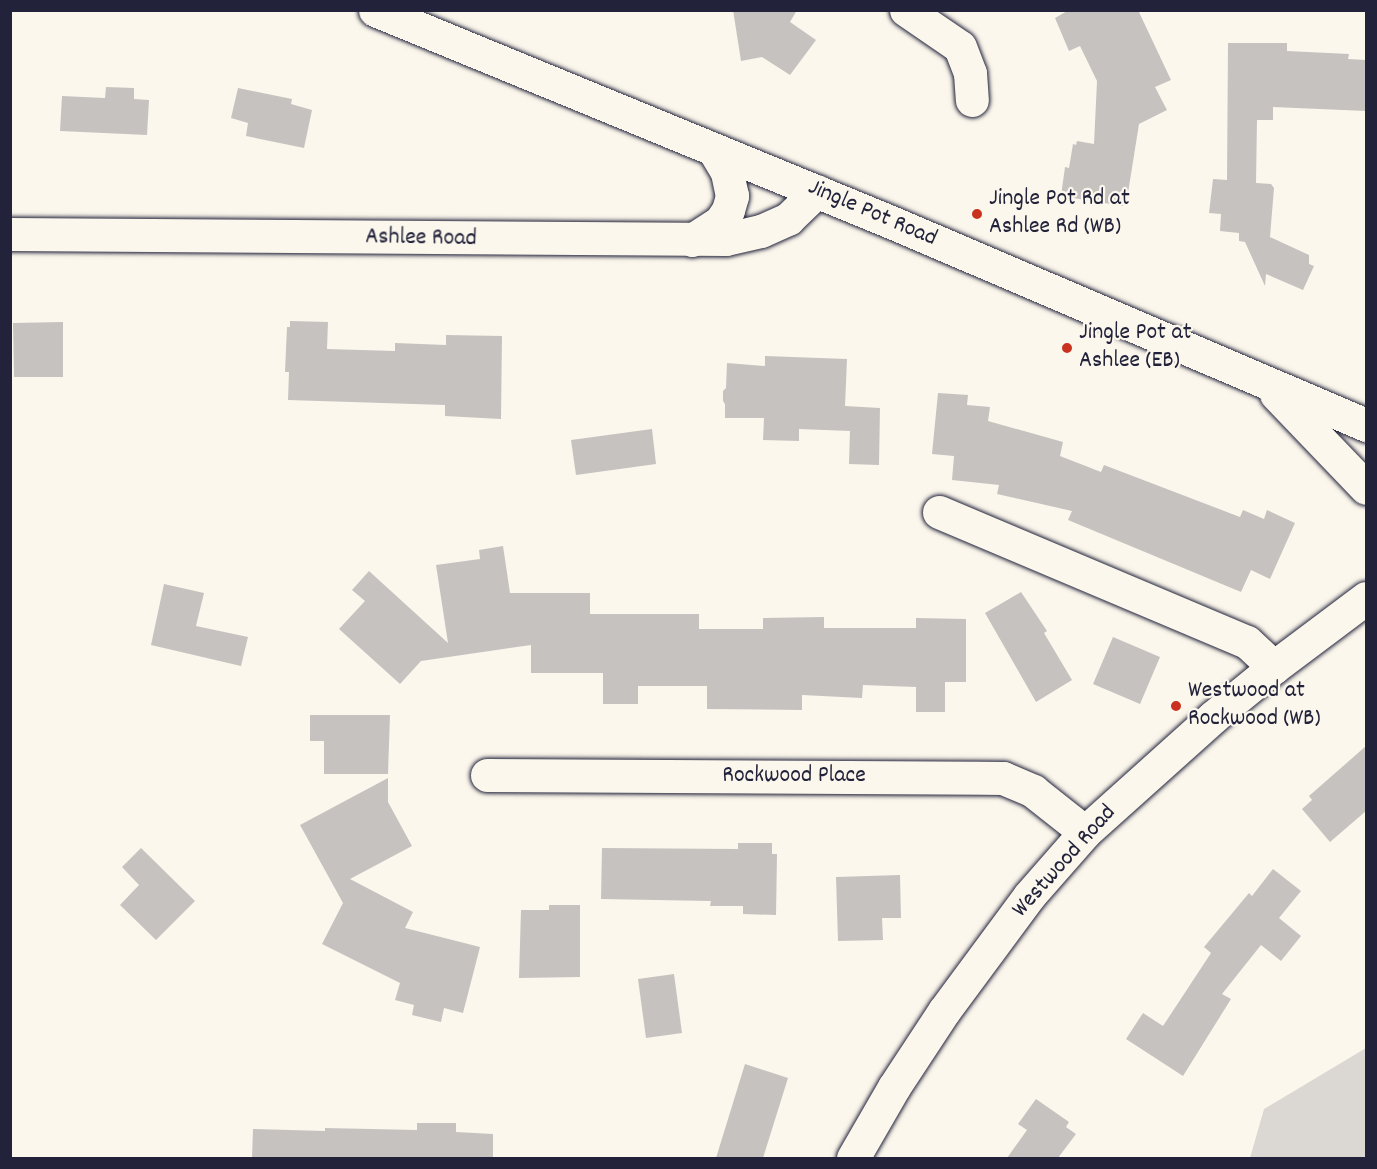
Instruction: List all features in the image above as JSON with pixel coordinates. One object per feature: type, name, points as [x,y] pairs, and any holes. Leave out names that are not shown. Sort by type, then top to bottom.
[{"type":"street","name":"Jingle Pot Road","points":[[375,10],[817,191],[1366,425]]},
{"type":"street","points":[[906,10],[960,47],[970,73],[972,100]]},
{"type":"street","points":[[692,240],[720,222],[728,210],[732,196],[727,172],[714,150]]},
{"type":"street","name":"Ashlee Road","points":[[10,234],[726,239],[761,231],[788,219],[817,191]]},
{"type":"street","points":[[1266,384],[1366,488]]},
{"type":"street","points":[[939,512],[1247,642],[1274,667]]},
{"type":"street","name":"Westwood Road","points":[[853,1158],[888,1095],[944,1011],[1029,896],[1085,832],[1274,667],[1366,598]]},
{"type":"street","name":"Rockwood Place","points":[[487,775],[1003,778],[1033,791],[1085,832]]},
{"type":"shaded area","points":[[1366,1048],[1366,1158],[1250,1158],[1264,1109]]},
{"type":"building","points":[[733,10],[797,10],[790,22],[816,40],[790,75],[762,57],[741,61]]},
{"type":"building","points":[[1069,10],[1138,10],[1171,80],[1155,87],[1167,110],[1139,124],[1128,193],[1125,192],[1123,206],[1061,196],[1065,167],[1069,168],[1073,144],[1076,145],[1077,141],[1094,144],[1097,81],[1080,46],[1069,51],[1055,18]]},
{"type":"building","points":[[1228,43],[1287,43],[1287,51],[1349,54],[1348,59],[1366,60],[1366,111],[1273,107],[1273,120],[1257,120],[1256,183],[1271,184],[1274,188],[1270,237],[1309,255],[1309,264],[1314,266],[1303,290],[1266,274],[1265,286],[1245,242],[1239,241],[1239,233],[1220,231],[1221,214],[1209,213],[1213,179],[1227,180]]},
{"type":"building","points":[[106,87],[134,88],[134,99],[149,100],[147,135],[60,131],[62,96],[105,98]]},
{"type":"building","points":[[238,88],[292,99],[291,104],[312,110],[304,148],[246,136],[248,123],[231,118]]},
{"type":"building","points":[[290,321],[328,322],[327,349],[395,351],[395,343],[446,345],[446,335],[502,336],[501,419],[445,416],[445,405],[288,400],[289,372],[285,372],[287,327],[290,327]]},
{"type":"building","points":[[63,322],[63,377],[14,377],[13,323]]},
{"type":"building","points":[[765,356],[847,359],[845,406],[880,408],[879,465],[849,464],[850,431],[799,429],[799,441],[763,440],[764,418],[725,418],[723,391],[726,388],[727,363],[765,366]]},
{"type":"building","points":[[938,393],[968,395],[967,405],[990,407],[988,421],[1063,442],[1060,456],[1101,472],[1104,465],[1240,517],[1243,510],[1264,519],[1267,510],[1295,523],[1270,579],[1251,570],[1241,592],[1068,520],[1072,511],[997,494],[999,485],[952,480],[954,456],[932,454]]},
{"type":"building","points":[[652,429],[656,464],[576,475],[571,440]]},
{"type":"building","points":[[503,546],[510,593],[590,593],[590,614],[699,614],[699,629],[763,629],[763,618],[824,617],[824,628],[916,628],[916,618],[966,619],[966,682],[945,682],[945,712],[916,712],[916,687],[863,685],[862,698],[802,695],[802,710],[707,709],[707,686],[638,686],[638,704],[603,704],[603,673],[531,673],[531,645],[421,661],[400,684],[339,629],[365,601],[352,590],[369,571],[448,643],[436,565],[480,559],[479,550]]},
{"type":"building","points":[[164,584],[204,593],[196,626],[248,637],[241,666],[151,645]]},
{"type":"building","points":[[1021,592],[1047,631],[1044,633],[1072,680],[1036,702],[985,613]]},
{"type":"building","points":[[1113,637],[1160,657],[1140,704],[1093,684]]},
{"type":"building","points":[[310,715],[390,715],[388,774],[324,774],[324,741],[310,741]]},
{"type":"building","points":[[1366,746],[1366,811],[1330,842],[1302,809],[1312,800],[1309,796]]},
{"type":"building","points":[[388,778],[388,802],[412,846],[350,879],[413,912],[405,928],[480,947],[463,1013],[444,1008],[441,1022],[412,1015],[414,1005],[395,1000],[400,983],[322,944],[343,903],[300,825]]},
{"type":"building","points":[[738,843],[772,843],[772,854],[777,854],[776,915],[743,914],[743,906],[710,906],[711,901],[601,899],[602,848],[738,849]]},
{"type":"building","points":[[141,848],[195,901],[156,940],[120,905],[139,885],[122,867]]},
{"type":"building","points":[[1273,869],[1301,891],[1279,918],[1301,936],[1281,961],[1261,945],[1222,994],[1231,999],[1183,1076],[1126,1039],[1143,1013],[1163,1026],[1211,953],[1204,947],[1249,893],[1252,896]]},
{"type":"building","points":[[900,875],[901,918],[882,918],[883,940],[838,941],[836,877]]},
{"type":"building","points":[[549,905],[580,905],[580,977],[519,978],[521,910],[549,910]]},
{"type":"building","points":[[674,974],[682,1033],[646,1038],[638,979]]},
{"type":"building","points":[[745,1064],[788,1078],[763,1158],[716,1158]]},
{"type":"building","points":[[1036,1099],[1069,1122],[1066,1127],[1076,1134],[1058,1158],[1007,1158],[1027,1130],[1018,1124]]},
{"type":"building","points":[[417,1123],[456,1123],[456,1132],[493,1134],[493,1158],[252,1158],[253,1129],[417,1130]]},
{"type":"place","name":"Jingle Pot Rd at Ashlee Rd (WB)","points":[[977,214]]},
{"type":"place","name":"Jingle Pot at Ashlee (EB)","points":[[1067,348]]},
{"type":"place","name":"Westwood at Rockwood (WB)","points":[[1176,706]]}]
